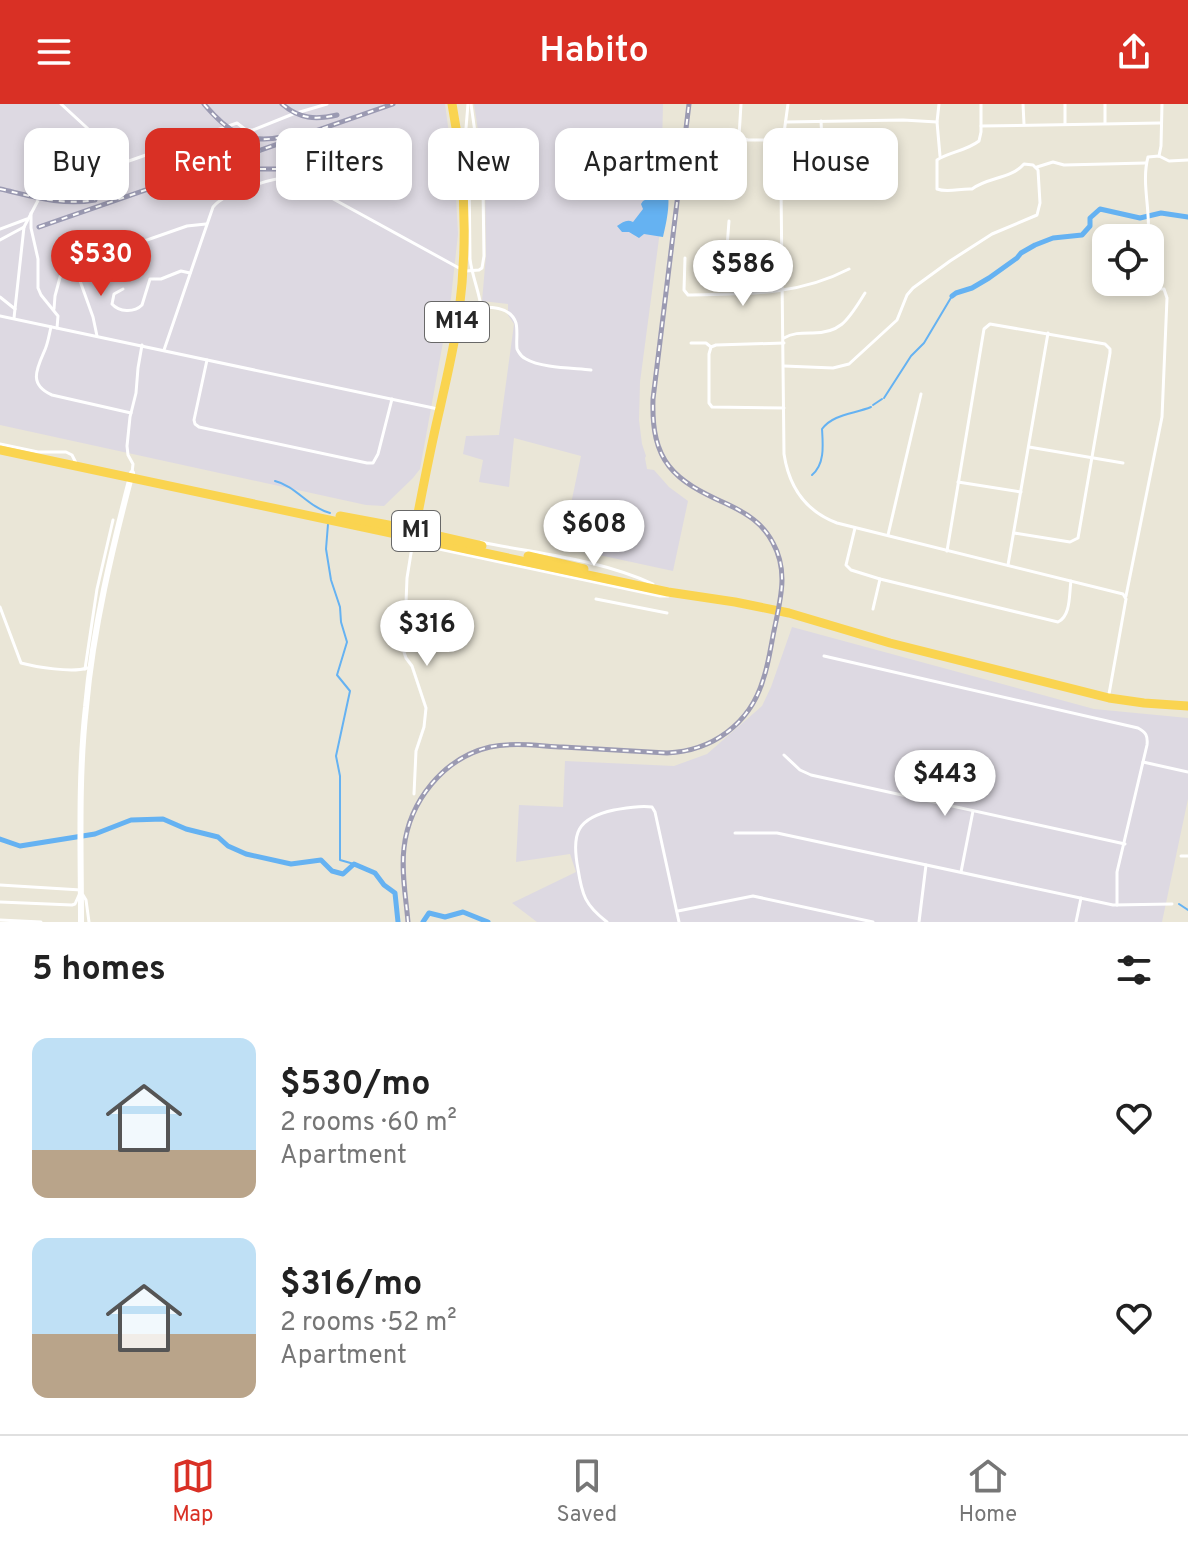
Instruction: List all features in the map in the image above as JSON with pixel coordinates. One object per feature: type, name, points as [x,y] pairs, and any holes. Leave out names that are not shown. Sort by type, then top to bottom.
[{"type":"highway","name":"M14","points":[[452,104],[456,128]]},
{"type":"highway","name":"M14","points":[[414,533],[467,271],[464,200]]},
{"type":"highway","name":"M1","points":[[0,449],[131,475]]},
{"type":"highway","name":"M1","points":[[61,463],[76,463],[772,607],[932,654],[1144,703],[1188,704]]},
{"type":"highway","name":"M1","points":[[414,533],[680,594],[772,607]]},
{"type":"main road","points":[[81,922],[82,755],[88,668],[131,475]]},
{"type":"street","points":[[61,104],[126,162],[237,123],[246,130],[253,130],[327,104]]},
{"type":"street","points":[[470,104],[474,128]]},
{"type":"street","points":[[466,128],[470,104]]},
{"type":"street","points":[[741,104],[739,137],[763,140]]},
{"type":"street","points":[[786,128],[788,104]]},
{"type":"street","points":[[939,104],[937,189],[943,191],[972,189],[995,177],[1012,174],[1024,164],[1037,167],[1053,162],[1064,165],[1146,163]]},
{"type":"street","points":[[940,157],[979,141],[981,104]]},
{"type":"street","points":[[1023,104],[1024,124]]},
{"type":"street","points":[[1065,104],[1065,124]]},
{"type":"street","points":[[1105,104],[1105,123]]},
{"type":"street","points":[[1159,156],[1162,104]]},
{"type":"street","points":[[821,121],[821,128]]},
{"type":"street","points":[[787,122],[937,122]]},
{"type":"street","points":[[981,126],[1160,123]]},
{"type":"street","points":[[1149,224],[1145,191],[1148,157],[1159,156],[1169,161],[1188,160]]},
{"type":"street","points":[[784,366],[833,368],[852,362],[897,320],[913,288],[992,234],[1035,217],[1039,210],[1037,167]]},
{"type":"street","points":[[164,350],[213,207],[220,200],[276,179],[292,178],[467,271],[479,294],[481,307]]},
{"type":"street","points":[[14,318],[24,227],[38,200]]},
{"type":"street","points":[[467,271],[482,268],[483,200]]},
{"type":"street","points":[[781,200],[786,467],[805,504],[833,522],[1126,596]]},
{"type":"street","points":[[31,213],[38,259],[38,288],[54,309],[57,328]]},
{"type":"street","points":[[0,229],[27,219]]},
{"type":"street","points":[[729,221],[727,247],[732,251],[783,252]]},
{"type":"street","points":[[54,309],[61,271],[66,268],[187,226],[206,224]]},
{"type":"street","points":[[0,240],[24,227]]},
{"type":"street","points":[[685,258],[684,290],[688,295],[782,291],[830,279],[849,269]]},
{"type":"street","points":[[75,267],[97,336]]},
{"type":"street","points":[[123,289],[114,294],[112,304],[116,308],[137,309],[142,305],[150,279],[161,279],[181,271],[190,273]]},
{"type":"street","points":[[1109,695],[1163,413],[1167,293],[1164,291]]},
{"type":"street","points":[[711,347],[784,340],[790,334],[823,334],[848,320],[865,293]]},
{"type":"street","points":[[0,297],[15,309]]},
{"type":"street","points":[[459,308],[506,310],[516,323],[517,349],[526,359],[591,370]]},
{"type":"street","points":[[0,316],[439,409]]},
{"type":"street","points":[[947,551],[984,329],[990,324],[1101,342],[1110,349],[1079,535],[1070,542],[1014,533]]},
{"type":"street","points":[[51,327],[36,370],[38,385],[52,395],[131,413]]},
{"type":"street","points":[[1008,565],[1048,333]]},
{"type":"street","points":[[691,343],[706,343],[711,347]]},
{"type":"street","points":[[131,475],[133,464],[127,452],[142,345]]},
{"type":"street","points":[[711,347],[709,403],[712,407],[784,408]]},
{"type":"street","points":[[207,360],[194,420],[199,427],[367,463],[373,463],[378,454],[392,399]]},
{"type":"street","points":[[888,535],[921,394]]},
{"type":"street","points":[[1029,447],[1123,463]]},
{"type":"street","points":[[0,449],[66,452],[72,455],[76,463]]},
{"type":"street","points":[[958,482],[1021,492]]},
{"type":"street","points":[[0,607],[21,663],[72,671],[88,668],[97,589],[113,520]]},
{"type":"street","points":[[855,528],[846,565],[851,570],[880,579],[1058,622],[1066,614],[1071,581]]},
{"type":"street","points":[[414,533],[407,578],[404,652],[426,708],[416,751],[414,794]]},
{"type":"street","points":[[873,609],[880,579]]},
{"type":"street","points":[[596,599],[667,613]]},
{"type":"street","points":[[824,656],[1138,728],[1144,732],[1147,740],[1143,762],[1117,872],[1117,905]]},
{"type":"street","points":[[784,755],[800,770],[811,775],[1125,844]]},
{"type":"street","points":[[1143,762],[1188,772]]},
{"type":"street","points":[[607,922],[592,909],[584,896],[574,843],[579,829],[589,818],[624,808],[647,806],[653,808],[679,922]]},
{"type":"street","points":[[961,872],[973,811]]},
{"type":"street","points":[[735,833],[777,833],[1117,905],[1172,904]]},
{"type":"street","points":[[1181,856],[1188,856]]},
{"type":"street","points":[[919,922],[926,865]]},
{"type":"street","points":[[0,885],[81,891]]},
{"type":"street","points":[[0,902],[72,905],[81,891]]},
{"type":"street","points":[[81,891],[86,900],[89,922]]},
{"type":"street","points":[[677,912],[753,896],[873,922]]},
{"type":"street","points":[[1076,922],[1081,898]]},
{"type":"street","points":[[0,920],[41,922]]},
{"type":"shaded area","points":[[0,104],[445,104],[448,128],[428,128],[428,200],[456,200],[458,234],[451,298],[420,469],[384,506],[366,505],[0,425]]},
{"type":"shaded area","points":[[474,104],[663,104],[662,128],[555,128],[555,200],[661,200],[660,231],[640,382],[639,420],[647,469],[654,470],[669,487],[688,501],[673,571],[562,547],[581,456],[514,438],[509,487],[479,482],[483,460],[463,454],[466,436],[499,435],[514,324],[508,315],[508,304],[482,301],[486,255],[485,200],[539,200],[539,128],[478,128]]},
{"type":"shaded area","points":[[792,627],[1094,709],[1188,718],[1188,799],[1162,922],[537,922],[512,903],[576,872],[570,854],[516,862],[519,805],[563,807],[565,761],[674,766],[707,754],[762,706]]},
{"type":"water","points":[[668,200],[663,237],[644,234],[639,238],[622,232],[617,226],[627,221],[633,222],[643,209],[643,201]]},
{"type":"waterway","points":[[952,296],[989,278],[1035,245],[1053,238],[1082,235],[1090,226],[1090,218],[1100,209],[1140,218],[1161,213],[1188,217]]},
{"type":"waterway","points":[[884,398],[911,356],[924,343],[952,296]]},
{"type":"waterway","points":[[873,405],[882,399]]},
{"type":"waterway","points":[[812,475],[821,460],[822,429],[838,417],[871,407]]},
{"type":"waterway","points":[[275,481],[330,513]]},
{"type":"waterway","points":[[328,524],[326,549],[347,642],[337,675],[350,691],[336,756],[340,776],[340,860],[354,864]]},
{"type":"waterway","points":[[0,839],[20,846],[95,834],[131,820],[163,819],[218,837],[228,846],[246,854],[291,864],[321,860],[332,871],[343,874],[354,864],[375,873],[395,893],[398,922]]},
{"type":"waterway","points":[[1179,904],[1188,910]]},
{"type":"waterway","points":[[423,922],[429,913],[445,917],[463,912],[488,922]]},
{"type":"railway","points":[[204,104],[237,133],[257,139],[276,138]]},
{"type":"railway","points":[[282,104],[308,117],[337,115]]},
{"type":"railway","points":[[39,227],[393,104]]},
{"type":"railway","points":[[408,922],[403,866],[407,831],[431,784],[457,761],[490,747],[508,745],[667,753],[684,751],[714,741],[739,722],[749,710],[763,680],[781,594],[782,573],[778,553],[769,536],[753,519],[679,477],[661,454],[653,421],[653,399],[689,104]]},
{"type":"railway","points":[[260,169],[276,169]]},
{"type":"railway","points":[[0,189],[24,194]]},
{"type":"railway","points":[[53,200],[95,200]]}]
